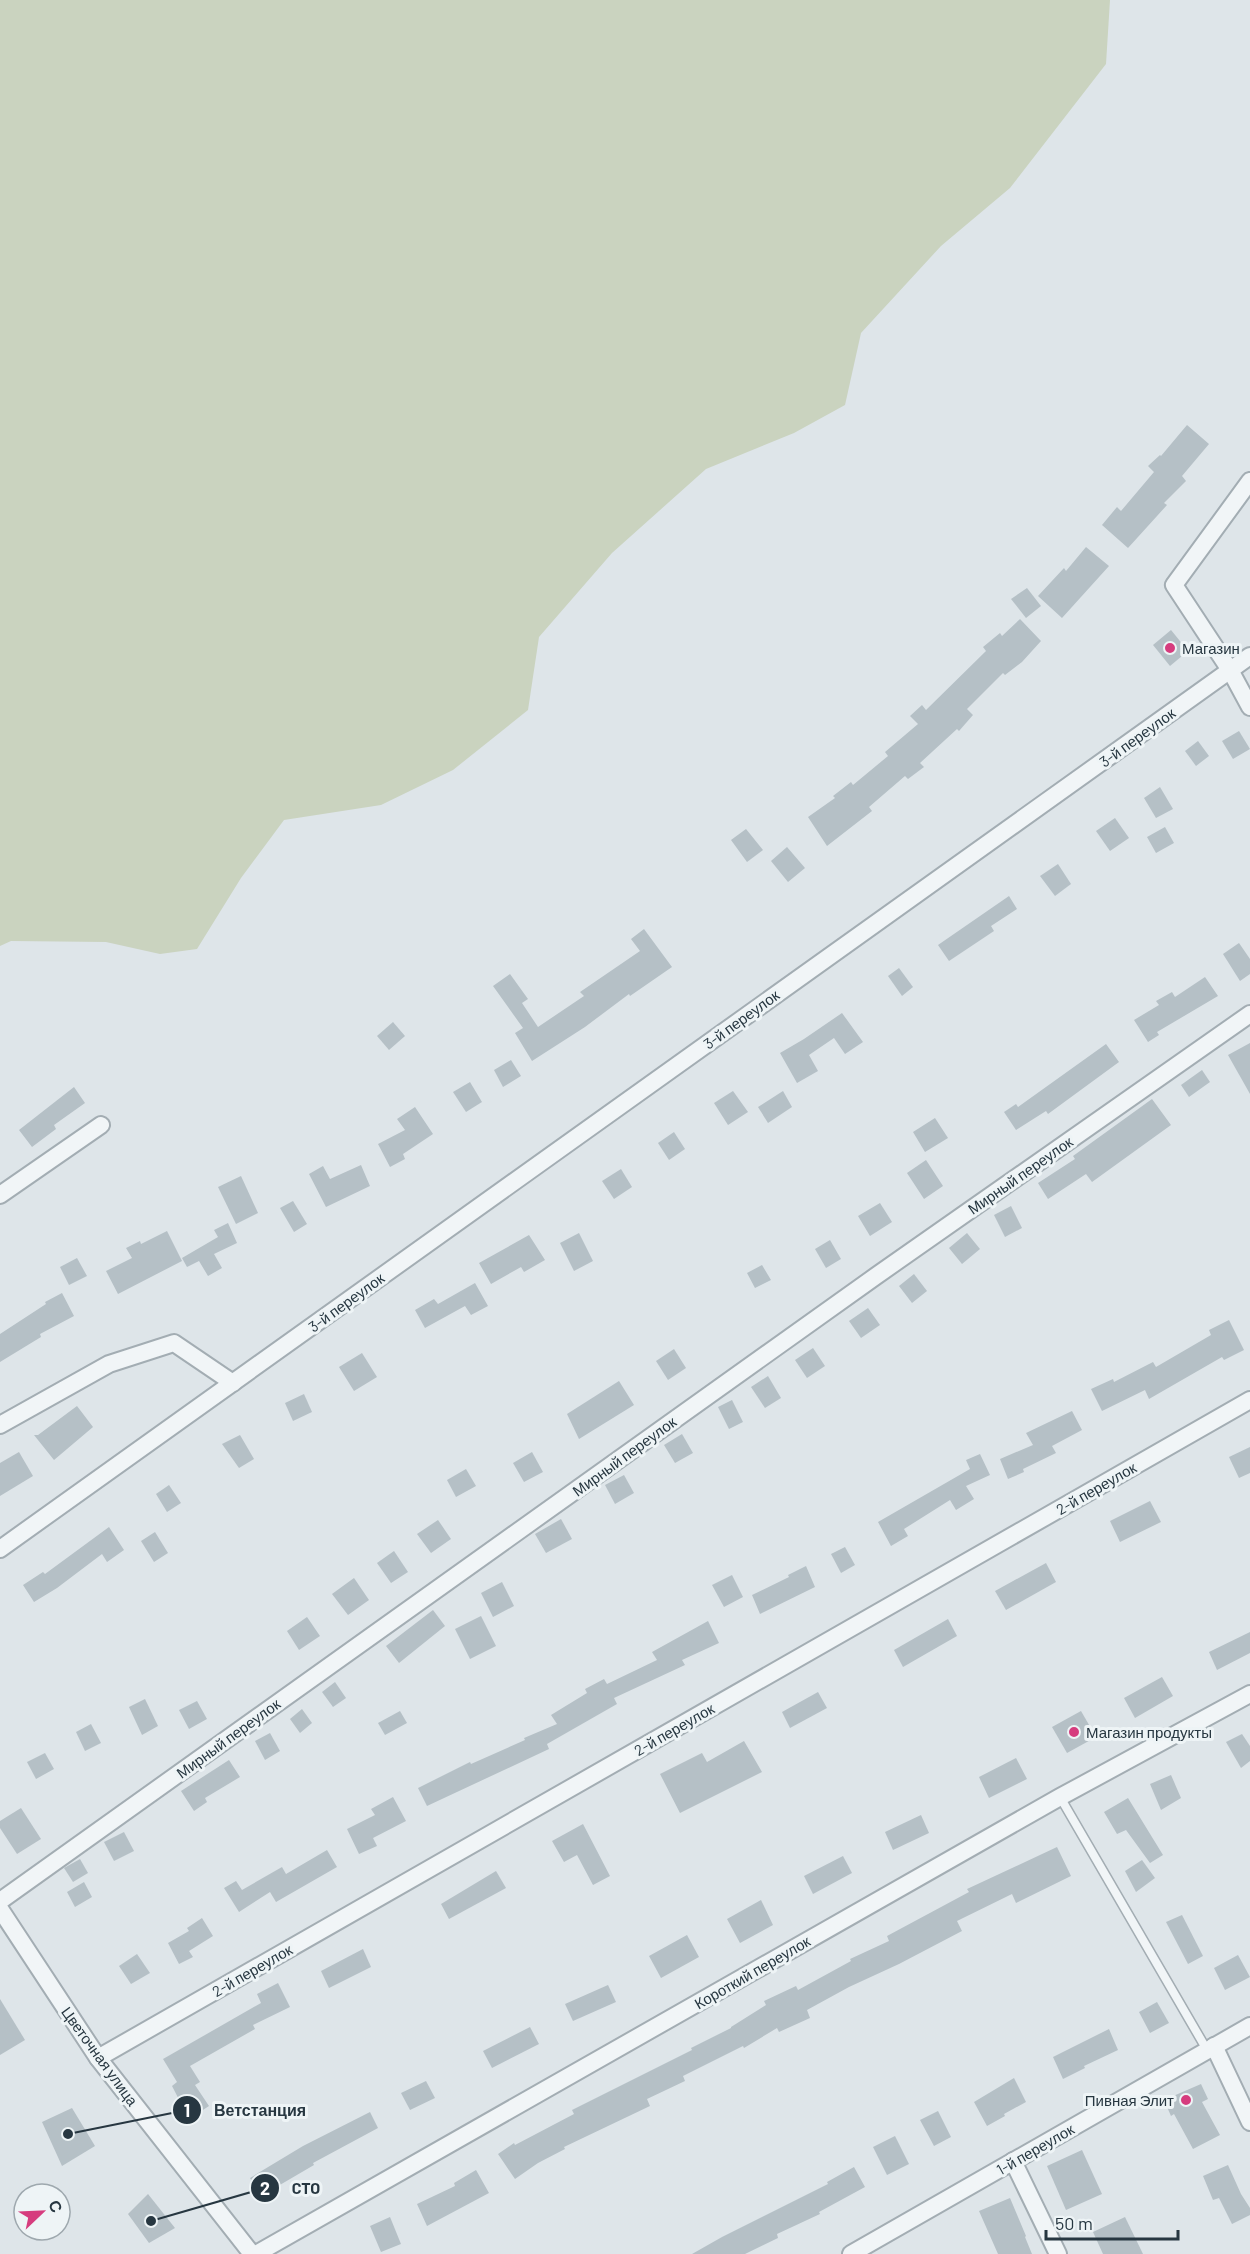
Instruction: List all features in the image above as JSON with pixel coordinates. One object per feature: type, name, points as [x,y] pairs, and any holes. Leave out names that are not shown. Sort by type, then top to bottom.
[{"type":"street","points":[[1250,481],[1174,585],[1230,670],[1250,707]]},
{"type":"street","name":"3-й переулок","points":[[0,1550],[1250,656]]},
{"type":"street","name":"Мирный переулок","points":[[0,1901],[847,1297],[1250,1014]]},
{"type":"street","points":[[0,1195],[100,1125]]},
{"type":"street","points":[[0,1425],[109,1364],[174,1343],[233,1383]]},
{"type":"street","name":"2-й переулок","points":[[98,2058],[1250,1400]]},
{"type":"street","name":"Короткий переулок","points":[[256,2254],[1060,1797],[1250,1694]]},
{"type":"street","name":"Цветочная улица","points":[[0,1909],[98,2058],[252,2254]]},
{"type":"street","name":"1-й переулок","points":[[851,2254],[1250,2026]]},
{"type":"street","points":[[1211,2048],[1250,2122]]},
{"type":"street","points":[[1013,2161],[1058,2254]]},
{"type":"lane","points":[[1060,1797],[1211,2048]]},
{"type":"green space","points":[[0,0],[1110,0],[1106,64],[1010,188],[941,246],[861,333],[845,405],[794,433],[706,469],[612,553],[539,637],[528,710],[453,770],[381,805],[284,820],[241,878],[197,949],[160,954],[106,942],[11,941],[0,946]]},
{"type":"building","points":[[1187,425],[1209,444],[1182,476],[1186,481],[1164,503],[1167,505],[1128,548],[1102,525],[1117,507],[1121,511],[1154,472],[1148,466],[1161,456]]},
{"type":"building","points":[[1086,547],[1109,566],[1062,618],[1038,596],[1064,568],[1066,571]]},
{"type":"building","points":[[1027,588],[1041,606],[1026,618],[1011,599]]},
{"type":"building","points":[[1020,619],[1041,641],[1022,662],[1005,675],[1003,673],[967,709],[973,715],[959,731],[957,729],[920,763],[924,767],[908,779],[905,776],[869,807],[872,811],[827,846],[808,817],[835,798],[833,796],[851,782],[853,785],[888,756],[885,752],[918,724],[910,716],[922,705],[926,710],[986,651],[983,647],[1000,633],[1002,636]]},
{"type":"building","name":"Магазин","points":[[1171,630],[1188,651],[1170,666],[1153,645]]},
{"type":"building","points":[[1239,731],[1250,749],[1233,759],[1222,741]]},
{"type":"building","points":[[1198,741],[1209,756],[1196,766],[1185,751]]},
{"type":"building","points":[[1160,787],[1173,809],[1156,818],[1144,798]]},
{"type":"building","points":[[1115,818],[1129,838],[1110,851],[1096,831]]},
{"type":"building","points":[[1165,827],[1174,843],[1156,853],[1147,837]]},
{"type":"building","points":[[746,829],[763,850],[747,862],[731,840]]},
{"type":"building","points":[[787,847],[805,868],[788,882],[771,861]]},
{"type":"building","points":[[1058,864],[1071,884],[1055,896],[1040,876]]},
{"type":"building","points":[[1009,896],[1017,909],[991,926],[994,931],[949,961],[938,945]]},
{"type":"building","points":[[644,929],[672,967],[532,1061],[515,1033],[523,1028],[493,986],[510,974],[528,999],[522,1003],[538,1027],[584,996],[580,992],[640,951],[631,939]]},
{"type":"building","points":[[1239,943],[1250,959],[1250,974],[1240,981],[1223,954]]},
{"type":"building","points":[[899,968],[913,987],[902,996],[888,976]]},
{"type":"building","points":[[1205,977],[1218,996],[1157,1032],[1159,1035],[1148,1042],[1134,1020],[1159,1005],[1156,1001],[1172,992],[1175,997]]},
{"type":"building","points":[[842,1013],[863,1042],[845,1054],[834,1038],[809,1055],[818,1071],[797,1083],[780,1053]]},
{"type":"building","points":[[393,1022],[405,1036],[389,1050],[377,1036]]},
{"type":"building","points":[[1250,1043],[1250,1094],[1228,1055]]},
{"type":"building","points":[[1106,1044],[1119,1062],[1048,1114],[1046,1111],[1016,1130],[1004,1112],[1016,1104],[1018,1107]]},
{"type":"building","points":[[511,1060],[521,1076],[503,1087],[494,1070]]},
{"type":"building","points":[[1202,1070],[1210,1082],[1189,1097],[1181,1085]]},
{"type":"building","points":[[470,1082],[482,1102],[466,1112],[453,1092]]},
{"type":"building","points":[[74,1087],[85,1103],[54,1125],[56,1129],[32,1147],[19,1130]]},
{"type":"building","points":[[733,1091],[748,1112],[728,1125],[714,1103]]},
{"type":"building","points":[[783,1091],[792,1107],[768,1123],[758,1107]]},
{"type":"building","points":[[1152,1099],[1171,1125],[1092,1182],[1086,1174],[1048,1199],[1038,1183],[1075,1159],[1073,1156]]},
{"type":"building","points":[[415,1107],[433,1134],[403,1154],[405,1159],[390,1167],[378,1144],[405,1130],[397,1119]]},
{"type":"building","points":[[935,1118],[948,1138],[925,1152],[913,1132]]},
{"type":"building","points":[[674,1132],[685,1149],[669,1160],[658,1143]]},
{"type":"building","points":[[926,1160],[943,1186],[924,1199],[907,1173]]},
{"type":"building","points":[[361,1165],[370,1186],[326,1207],[309,1174],[323,1166],[330,1179]]},
{"type":"building","points":[[621,1169],[632,1187],[614,1199],[602,1181]]},
{"type":"building","points":[[241,1176],[258,1213],[236,1224],[218,1187]]},
{"type":"building","points":[[293,1201],[307,1224],[294,1232],[280,1208]]},
{"type":"building","points":[[880,1203],[892,1222],[870,1236],[858,1216]]},
{"type":"building","points":[[1011,1206],[1022,1228],[1005,1237],[994,1215]]},
{"type":"building","points":[[228,1223],[237,1243],[214,1254],[222,1268],[208,1276],[199,1261],[187,1267],[182,1258],[218,1237],[214,1230]]},
{"type":"building","points":[[167,1231],[182,1261],[118,1294],[106,1271],[132,1258],[126,1248],[140,1241],[141,1244]]},
{"type":"building","points":[[579,1233],[593,1261],[574,1271],[560,1243]]},
{"type":"building","points":[[967,1233],[980,1249],[962,1264],[949,1248]]},
{"type":"building","points":[[529,1235],[545,1260],[524,1272],[521,1267],[491,1284],[479,1263]]},
{"type":"building","points":[[830,1240],[841,1259],[826,1268],[815,1249]]},
{"type":"building","points":[[77,1258],[87,1276],[69,1285],[60,1267]]},
{"type":"building","points":[[762,1265],[771,1280],[755,1288],[747,1273]]},
{"type":"building","points":[[914,1274],[927,1291],[912,1303],[899,1286]]},
{"type":"building","points":[[475,1283],[488,1306],[471,1315],[465,1306],[425,1328],[415,1310],[434,1299],[438,1304]]},
{"type":"building","points":[[62,1293],[74,1316],[40,1334],[41,1337],[0,1362],[0,1334],[46,1304],[45,1302]]},
{"type":"building","points":[[868,1308],[880,1325],[861,1338],[849,1321]]},
{"type":"building","points":[[1229,1320],[1244,1350],[1224,1360],[1222,1357],[1149,1399],[1145,1390],[1102,1411],[1091,1389],[1113,1379],[1114,1382],[1153,1362],[1156,1367],[1211,1335],[1209,1330]]},
{"type":"building","points":[[813,1348],[825,1366],[807,1378],[795,1360]]},
{"type":"building","points":[[674,1349],[686,1368],[668,1380],[656,1361]]},
{"type":"building","points":[[362,1353],[377,1377],[354,1391],[339,1367]]},
{"type":"building","points":[[768,1376],[781,1398],[765,1408],[751,1387]]},
{"type":"building","points":[[619,1381],[634,1405],[579,1439],[567,1414]]},
{"type":"building","points":[[304,1394],[312,1412],[293,1421],[285,1403]]},
{"type":"building","points":[[732,1400],[743,1422],[729,1429],[718,1407]]},
{"type":"building","points":[[77,1406],[93,1427],[54,1460],[34,1435],[38,1435]]},
{"type":"building","points":[[1072,1411],[1082,1430],[1052,1446],[1056,1453],[1008,1479],[1000,1459],[1033,1445],[1026,1433]]},
{"type":"building","points":[[682,1434],[693,1453],[675,1463],[664,1445]]},
{"type":"building","points":[[240,1435],[254,1459],[239,1468],[222,1444]]},
{"type":"building","points":[[1250,1447],[1250,1473],[1239,1478],[1229,1457]]},
{"type":"building","points":[[19,1452],[33,1476],[0,1496],[0,1463]]},
{"type":"building","points":[[532,1452],[543,1472],[524,1482],[513,1463]]},
{"type":"building","points":[[980,1454],[990,1475],[966,1486],[974,1499],[956,1510],[950,1500],[904,1529],[908,1536],[891,1546],[878,1522],[970,1469],[966,1460]]},
{"type":"building","points":[[466,1469],[476,1486],[456,1497],[447,1480]]},
{"type":"building","points":[[624,1475],[634,1493],[615,1504],[605,1485]]},
{"type":"building","points":[[169,1485],[181,1503],[167,1512],[156,1494]]},
{"type":"building","points":[[1150,1501],[1161,1522],[1120,1542],[1110,1521]]},
{"type":"building","points":[[561,1519],[572,1539],[546,1553],[535,1534]]},
{"type":"building","points":[[438,1520],[451,1539],[431,1553],[417,1534]]},
{"type":"building","points":[[109,1527],[124,1550],[107,1562],[102,1554],[57,1588],[34,1602],[23,1585],[43,1572],[45,1574]]},
{"type":"building","points":[[155,1532],[168,1553],[154,1562],[141,1541]]},
{"type":"building","points":[[845,1547],[855,1565],[841,1573],[831,1554]]},
{"type":"building","points":[[394,1551],[408,1572],[391,1583],[377,1563]]},
{"type":"building","points":[[1046,1563],[1056,1582],[1006,1610],[995,1591]]},
{"type":"building","points":[[806,1566],[815,1587],[760,1614],[752,1595]]},
{"type":"building","points":[[732,1575],[743,1597],[724,1607],[712,1585]]},
{"type":"building","points":[[354,1578],[369,1600],[348,1615],[332,1594]]},
{"type":"building","points":[[502,1582],[514,1606],[493,1617],[481,1593]]},
{"type":"building","points":[[433,1610],[445,1626],[399,1663],[386,1646]]},
{"type":"building","points":[[481,1616],[496,1646],[470,1659],[455,1629]]},
{"type":"building","points":[[307,1617],[320,1636],[299,1650],[287,1631]]},
{"type":"building","points":[[948,1619],[957,1636],[903,1667],[894,1650]]},
{"type":"building","points":[[708,1621],[719,1643],[682,1660],[685,1665],[614,1698],[617,1704],[547,1744],[549,1749],[427,1806],[418,1788],[470,1762],[471,1764],[557,1724],[551,1715],[587,1693],[585,1689],[604,1679],[607,1684],[657,1660],[652,1652]]},
{"type":"building","points":[[1250,1632],[1250,1653],[1217,1670],[1209,1652]]},
{"type":"building","points":[[1162,1677],[1173,1696],[1135,1718],[1124,1698]]},
{"type":"building","points":[[335,1682],[346,1698],[333,1707],[322,1692]]},
{"type":"building","points":[[818,1692],[827,1708],[790,1728],[782,1712]]},
{"type":"building","points":[[145,1699],[158,1726],[142,1735],[129,1707]]},
{"type":"building","points":[[197,1701],[207,1719],[189,1729],[179,1710]]},
{"type":"building","points":[[302,1709],[312,1723],[300,1733],[290,1719]]},
{"type":"building","points":[[400,1711],[407,1723],[385,1735],[378,1723]]},
{"type":"building","name":"Магазин продукты","points":[[1081,1711],[1096,1737],[1067,1753],[1052,1727]]},
{"type":"building","points":[[91,1724],[101,1743],[85,1751],[76,1732]]},
{"type":"building","points":[[270,1733],[280,1751],[265,1760],[255,1741]]},
{"type":"building","points":[[1242,1734],[1250,1746],[1250,1761],[1241,1768],[1226,1742]]},
{"type":"building","points":[[744,1741],[762,1772],[680,1813],[660,1774],[702,1753],[707,1762]]},
{"type":"building","points":[[45,1753],[54,1769],[36,1779],[27,1762]]},
{"type":"building","points":[[1016,1758],[1027,1779],[989,1798],[979,1777]]},
{"type":"building","points":[[229,1760],[240,1777],[205,1798],[207,1802],[194,1811],[181,1791]]},
{"type":"building","points":[[1171,1775],[1181,1798],[1161,1810],[1150,1784]]},
{"type":"building","points":[[393,1797],[406,1821],[373,1838],[377,1846],[359,1854],[347,1829],[375,1815],[371,1809]]},
{"type":"building","points":[[1128,1798],[1163,1855],[1150,1863],[1126,1830],[1117,1834],[1104,1812]]},
{"type":"building","points":[[21,1808],[41,1839],[17,1854],[0,1828],[0,1821]]},
{"type":"building","points":[[921,1815],[929,1833],[893,1850],[885,1832]]},
{"type":"building","points":[[583,1824],[610,1876],[593,1885],[577,1855],[564,1862],[552,1841]]},
{"type":"building","points":[[124,1832],[134,1851],[114,1861],[104,1842]]},
{"type":"building","points":[[1057,1847],[1071,1876],[1016,1903],[1012,1894],[957,1921],[962,1931],[807,2010],[810,2018],[779,2032],[777,2028],[744,2048],[743,2046],[683,2076],[685,2081],[647,2099],[650,2106],[564,2147],[565,2149],[538,2163],[515,2179],[498,2154],[514,2143],[515,2145],[574,2114],[572,2110],[731,2028],[766,2005],[764,2001],[796,1986],[798,1990],[851,1961],[850,1959],[889,1941],[887,1936],[969,1892],[967,1889]]},
{"type":"building","points":[[327,1850],[337,1867],[276,1902],[270,1892],[239,1912],[224,1888],[236,1881],[242,1890],[282,1867],[286,1874]]},
{"type":"building","points":[[843,1856],[852,1873],[813,1894],[804,1876]]},
{"type":"building","points":[[80,1859],[88,1873],[73,1882],[64,1868]]},
{"type":"building","points":[[1142,1860],[1155,1878],[1136,1892],[1125,1871]]},
{"type":"building","points":[[496,1871],[506,1888],[449,1919],[441,1904]]},
{"type":"building","points":[[84,1882],[92,1897],[75,1907],[67,1892]]},
{"type":"building","points":[[761,1900],[773,1925],[740,1943],[727,1919]]},
{"type":"building","points":[[1182,1915],[1203,1956],[1188,1964],[1166,1922]]},
{"type":"building","points":[[202,1918],[213,1936],[189,1951],[193,1957],[179,1964],[168,1943],[189,1931],[187,1928]]},
{"type":"building","points":[[687,1935],[699,1957],[661,1978],[649,1956]]},
{"type":"building","points":[[363,1949],[371,1967],[329,1988],[321,1971]]},
{"type":"building","points":[[137,1954],[150,1973],[131,1984],[119,1966]]},
{"type":"building","points":[[1238,1955],[1250,1977],[1225,1990],[1214,1968]]},
{"type":"building","points":[[278,1983],[290,2007],[253,2025],[255,2029],[190,2066],[200,2082],[195,2085],[209,2106],[189,2119],[172,2086],[177,2082],[163,2059],[261,2003],[257,1994]]},
{"type":"building","points":[[608,1985],[616,2002],[573,2021],[565,2004]]},
{"type":"building","points":[[0,1999],[25,2040],[0,2055]]},
{"type":"building","points":[[1157,2002],[1169,2023],[1150,2033],[1139,2012]]},
{"type":"building","points":[[530,2027],[539,2044],[492,2068],[483,2051]]},
{"type":"building","points":[[1109,2029],[1118,2050],[1063,2079],[1053,2057]]},
{"type":"building","points":[[1014,2078],[1026,2102],[987,2126],[974,2102]]},
{"type":"building","points":[[426,2081],[435,2098],[410,2110],[401,2093]]},
{"type":"building","points":[[1201,2084],[1208,2099],[1202,2102],[1220,2135],[1193,2149],[1174,2114],[1171,2116],[1164,2100]]},
{"type":"building","points":[[72,2108],[95,2146],[62,2166],[42,2122]]},
{"type":"building","points":[[938,2111],[951,2137],[934,2146],[920,2120]]},
{"type":"building","points":[[370,2112],[378,2128],[313,2163],[314,2165],[261,2196],[250,2178],[303,2146]]},
{"type":"building","points":[[895,2136],[909,2164],[887,2175],[873,2147]]},
{"type":"building","points":[[1082,2150],[1102,2194],[1066,2210],[1047,2166]]},
{"type":"building","points":[[1228,2165],[1250,2208],[1250,2215],[1232,2224],[1219,2198],[1213,2200],[1203,2176]]},
{"type":"building","points":[[854,2167],[865,2187],[819,2212],[820,2214],[777,2234],[778,2238],[745,2254],[692,2254],[828,2184],[827,2182]]},
{"type":"building","points":[[476,2170],[489,2193],[427,2226],[417,2204],[455,2186],[454,2183]]},
{"type":"building","points":[[148,2194],[175,2228],[149,2243],[128,2214]]},
{"type":"building","points":[[1010,2198],[1032,2254],[998,2254],[979,2211]]},
{"type":"building","points":[[390,2217],[401,2244],[381,2252],[370,2226]]},
{"type":"building","points":[[1125,2217],[1143,2254],[1103,2254],[1093,2232]]},
{"type":"place","name":"Магазин","points":[[1170,648]]},
{"type":"place","name":"Магазин продукты","points":[[1074,1732]]},
{"type":"place","name":"Пивная Элит","points":[[1186,2100]]},
{"type":"place","name":"Ветстанция","points":[[68,2134]]},
{"type":"place","name":"CTO","points":[[151,2221]]}]
